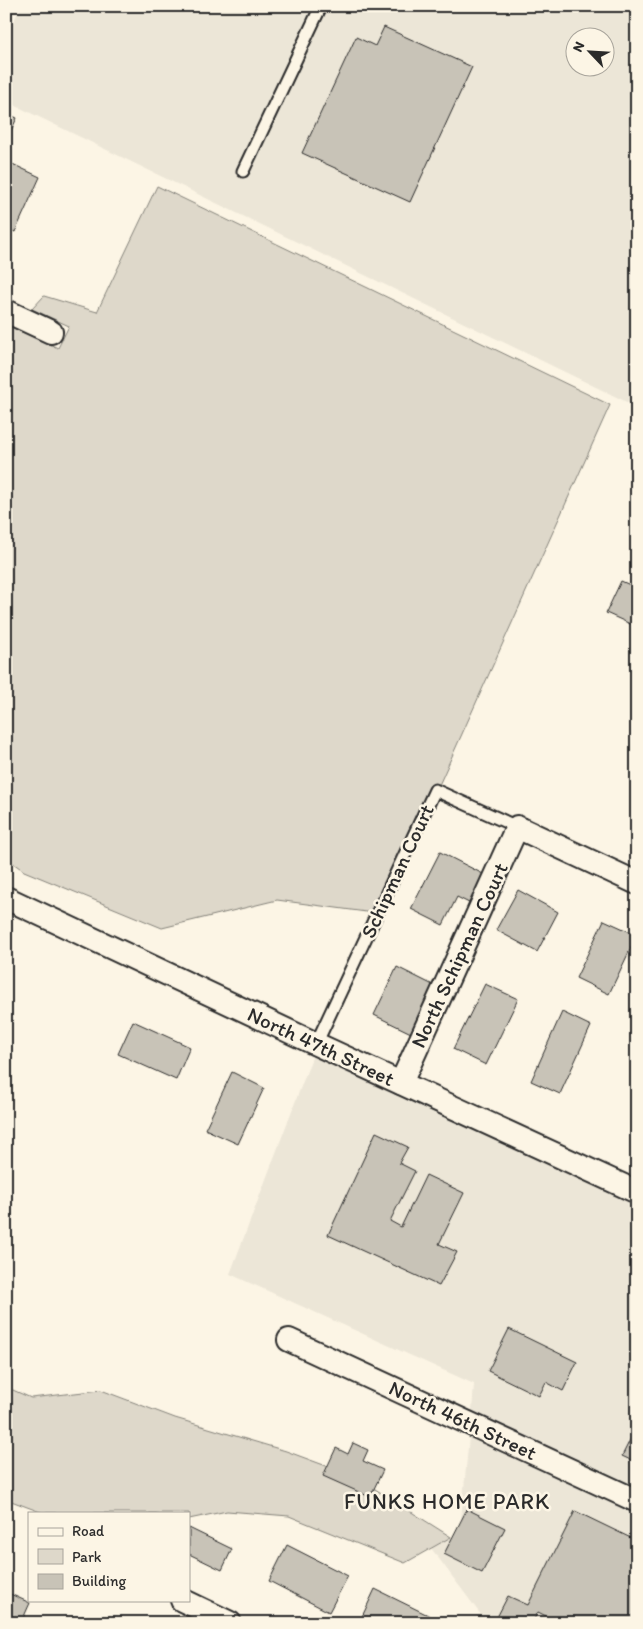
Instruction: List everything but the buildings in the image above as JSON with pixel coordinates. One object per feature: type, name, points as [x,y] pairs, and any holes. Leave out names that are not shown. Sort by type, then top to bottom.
[{"type":"street","points":[[6,311],[51,332]]},
{"type":"street","name":"Schipman Court","points":[[517,827],[637,883]]},
{"type":"street","name":"North Schipman Court","points":[[401,1083],[517,827]]},
{"type":"street","name":"North 47th Street","points":[[6,898],[637,1192]]},
{"type":"street","name":"North 46th Street","points":[[289,1340],[637,1501]]},
{"type":"street","points":[[186,1602],[230,1623]]},
{"type":"lane","points":[[243,171],[320,6]]},
{"type":"lane","name":"Schipman Court","points":[[316,1044],[435,790],[517,827]]},
{"type":"shaded area","points":[[21,6],[637,6],[637,407],[6,101],[6,38]]},
{"type":"shaded area","points":[[313,1055],[637,1205],[637,1487],[472,1411],[474,1384],[230,1274]]},
{"type":"shaded area","points":[[469,1437],[637,1515],[637,1623],[487,1623],[431,1548],[451,1537],[459,1540]]},
{"type":"green space","points":[[157,186],[610,405],[381,914],[277,900],[162,928],[24,871],[6,858],[6,329],[11,327],[58,348],[69,326],[32,309],[44,296],[97,312]]},
{"type":"green space","points":[[6,1387],[31,1398],[101,1390],[175,1418],[286,1451],[356,1477],[451,1537],[405,1563],[289,1516],[227,1511],[190,1519],[190,1512],[40,1512],[6,1499]]},
{"type":"district","name":"FUNKS HOME PARK","points":[[447,1501]]}]
